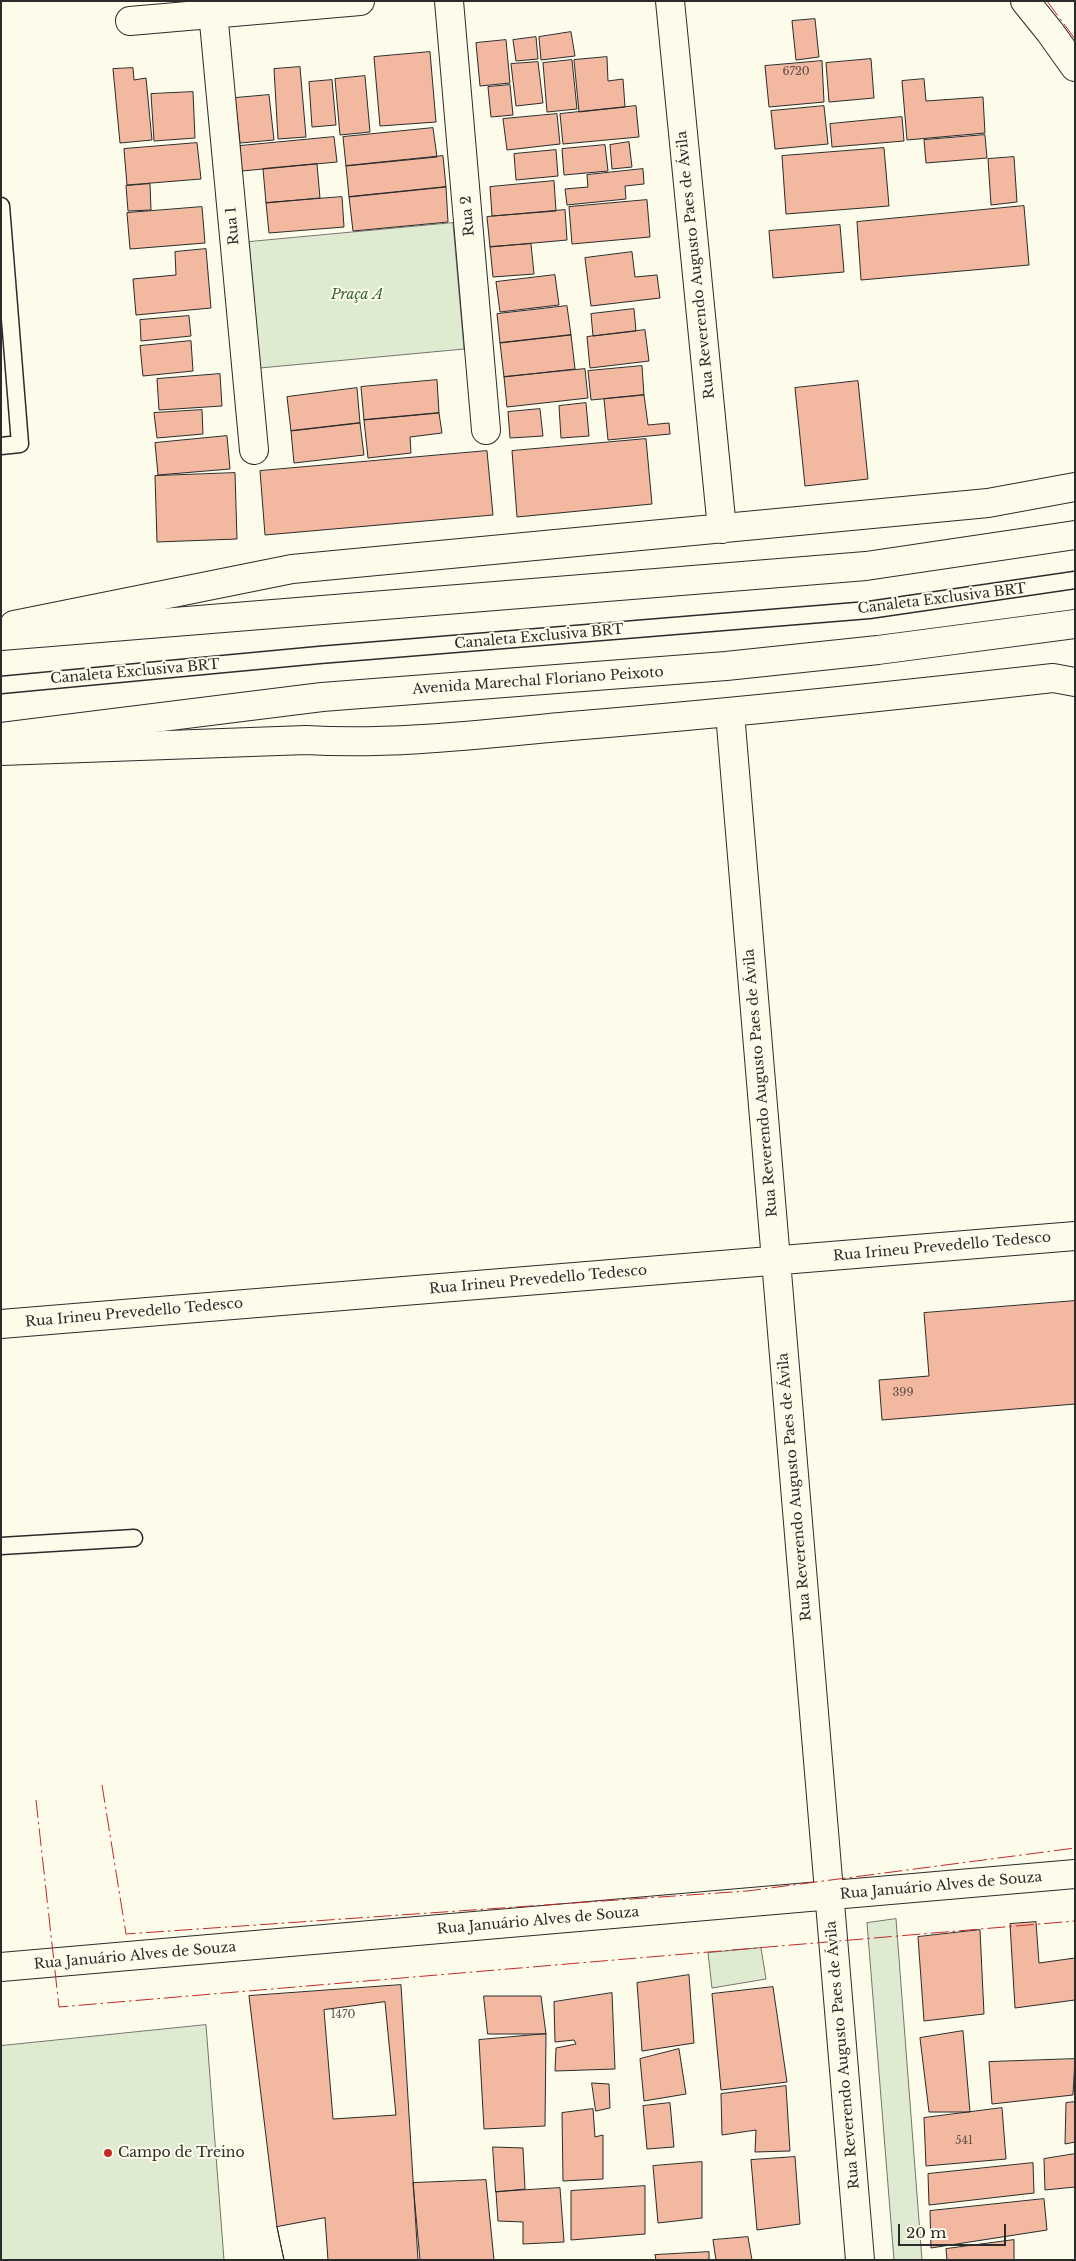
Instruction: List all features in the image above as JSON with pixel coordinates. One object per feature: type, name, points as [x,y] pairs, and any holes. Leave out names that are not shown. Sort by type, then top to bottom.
[{"type":"street","points":[[130,21],[213,8],[360,1]]},
{"type":"street","name":"Rua 2","points":[[449,1],[486,430]]},
{"type":"street","name":"Rua Reverendo Augusto Paes de Ávila","points":[[670,1],[722,529]]},
{"type":"street","points":[[1025,1],[1075,67]]},
{"type":"street","name":"Rua 1","points":[[213,8],[254,450]]},
{"type":"street","points":[[1,628],[292,570],[988,503],[1075,487]]},
{"type":"street","points":[[1,636],[866,566],[1075,535]]},
{"type":"street","name":"Avenida Marechal Floriano Peixoto","points":[[1,737],[322,697],[726,666],[878,650],[1075,624]]},
{"type":"street","points":[[1,751],[306,740],[340,742],[412,740],[730,713],[1053,678],[1075,682]]},
{"type":"street","name":"Rua Reverendo Augusto Paes de Ávila","points":[[730,713],[860,2260]]},
{"type":"street","name":"Rua Irineu Prevedello Tedesco","points":[[1,1324],[1075,1236]]},
{"type":"street","name":"Rua Januário Alves de Souza","points":[[1,1967],[1075,1874]]},
{"type":"lane","points":[[1,206],[20,444],[1,446]]},
{"type":"lane","name":"Canaleta Exclusiva BRT","points":[[1,685],[319,655],[869,610],[1075,580]]},
{"type":"lane","points":[[1,1546],[134,1538]]},
{"type":"green space","name":"Praça A","points":[[453,223],[464,349],[260,368],[249,242]]},
{"type":"green space","points":[[896,1919],[922,2260],[894,2260],[867,1923]]},
{"type":"green space","points":[[761,1948],[766,1979],[712,1988],[708,1953]]},
{"type":"green space","name":"Campo de Treino","points":[[206,2025],[224,2260],[1,2260],[1,2046]]},
{"type":"building","points":[[815,19],[819,57],[796,60],[792,21]]},
{"type":"building","points":[[571,32],[575,56],[541,60],[539,37]]},
{"type":"building","points":[[536,37],[538,59],[516,61],[513,40]]},
{"type":"building","points":[[506,40],[510,83],[480,86],[476,43]]},
{"type":"building","points":[[430,52],[436,122],[380,126],[374,57]]},
{"type":"building","points":[[607,57],[608,81],[623,79],[625,107],[579,112],[574,60]]},
{"type":"building","points":[[871,59],[874,98],[829,102],[826,63]]},
{"type":"building","points":[[572,60],[577,109],[547,112],[543,63]]},
{"type":"building","points":[[822,61],[824,102],[769,107],[765,66]]},
{"type":"building","points":[[538,62],[543,103],[516,106],[511,64]]},
{"type":"building","points":[[300,67],[306,137],[278,139],[274,69]]},
{"type":"building","points":[[133,68],[134,80],[146,78],[152,140],[120,143],[113,69]]},
{"type":"building","points":[[365,76],[370,132],[340,135],[335,79]]},
{"type":"building","points":[[924,79],[926,101],[983,97],[985,133],[907,140],[902,81]]},
{"type":"building","points":[[332,80],[336,125],[312,127],[309,82]]},
{"type":"building","points":[[510,85],[513,115],[491,117],[488,87]]},
{"type":"building","points":[[193,92],[195,138],[154,141],[151,94]]},
{"type":"building","points":[[269,95],[274,140],[240,143],[235,98]]},
{"type":"building","points":[[636,106],[639,137],[563,144],[560,114]]},
{"type":"building","points":[[824,106],[828,144],[775,149],[771,111]]},
{"type":"building","points":[[557,114],[560,144],[507,150],[503,119]]},
{"type":"building","points":[[902,117],[904,141],[832,147],[830,124]]},
{"type":"building","points":[[433,128],[437,157],[346,166],[343,137]]},
{"type":"building","points":[[985,135],[987,158],[926,163],[924,140]]},
{"type":"building","points":[[334,137],[337,162],[242,171],[240,146]]},
{"type":"building","points":[[629,142],[632,167],[612,169],[610,145]]},
{"type":"building","points":[[197,143],[201,179],[127,185],[124,149]]},
{"type":"building","points":[[605,145],[608,171],[564,175],[562,149]]},
{"type":"building","points":[[884,148],[889,206],[786,214],[782,156]]},
{"type":"building","points":[[556,150],[558,176],[516,180],[514,154]]},
{"type":"building","points":[[443,156],[446,187],[349,197],[346,166]]},
{"type":"building","points":[[1014,157],[1017,202],[991,205],[988,159]]},
{"type":"building","points":[[317,164],[320,198],[266,203],[263,169]]},
{"type":"building","points":[[643,169],[644,184],[625,186],[626,199],[567,205],[565,189],[588,187],[587,175]]},
{"type":"building","points":[[554,181],[556,211],[492,216],[490,187]]},
{"type":"building","points":[[150,184],[151,210],[128,211],[126,186]]},
{"type":"building","points":[[446,187],[448,222],[353,231],[349,197]]},
{"type":"building","points":[[342,197],[344,227],[269,233],[266,203]]},
{"type":"building","points":[[647,200],[650,237],[572,244],[569,207]]},
{"type":"building","points":[[1024,206],[1029,265],[861,280],[857,222]]},
{"type":"building","points":[[202,207],[205,243],[130,249],[127,213]]},
{"type":"building","points":[[565,210],[567,240],[490,247],[487,217]]},
{"type":"building","points":[[840,225],[844,272],[773,278],[769,231]]},
{"type":"building","points":[[531,244],[534,274],[493,277],[490,247]]},
{"type":"building","points":[[206,249],[211,308],[136,315],[133,279],[176,275],[175,252]]},
{"type":"building","points":[[632,252],[635,277],[657,275],[660,298],[591,306],[585,258]]},
{"type":"building","points":[[555,275],[559,305],[500,312],[496,282]]},
{"type":"building","points":[[567,306],[571,335],[500,343],[497,314]]},
{"type":"building","points":[[634,309],[636,331],[593,336],[591,314]]},
{"type":"building","points":[[189,316],[191,336],[141,341],[140,320]]},
{"type":"building","points":[[645,330],[649,361],[590,368],[587,337]]},
{"type":"building","points":[[571,335],[575,369],[504,377],[500,343]]},
{"type":"building","points":[[191,341],[193,371],[143,376],[140,346]]},
{"type":"building","points":[[642,366],[644,395],[591,400],[588,371]]},
{"type":"building","points":[[585,369],[588,398],[507,407],[504,377]]},
{"type":"building","points":[[220,374],[222,406],[159,410],[157,379]]},
{"type":"building","points":[[437,380],[439,413],[364,420],[361,387]]},
{"type":"building","points":[[858,381],[868,479],[805,486],[795,388]]},
{"type":"building","points":[[357,388],[360,423],[291,431],[287,397]]},
{"type":"building","points":[[644,395],[648,425],[669,423],[670,434],[608,440],[604,399]]},
{"type":"building","points":[[586,403],[589,436],[561,438],[559,406]]},
{"type":"building","points":[[540,409],[543,436],[510,438],[508,412]]},
{"type":"building","points":[[202,410],[203,434],[157,438],[154,413]]},
{"type":"building","points":[[439,413],[442,433],[410,437],[411,453],[368,458],[364,420]]},
{"type":"building","points":[[360,423],[364,455],[294,463],[291,431]]},
{"type":"building","points":[[227,436],[230,469],[158,475],[155,443]]},
{"type":"building","points":[[646,439],[652,504],[517,517],[512,451]]},
{"type":"building","points":[[487,451],[493,515],[265,535],[260,471]]},
{"type":"building","points":[[235,473],[237,539],[157,542],[155,476]]},
{"type":"building","points":[[1075,1301],[1075,1404],[882,1420],[879,1380],[929,1376],[924,1313]]},
{"type":"building","points":[[1036,1922],[1039,1963],[1075,1958],[1075,2000],[1015,2008],[1010,1924]]},
{"type":"building","points":[[980,1930],[984,2014],[924,2021],[918,1937]]},
{"type":"building","points":[[689,1975],[694,2043],[642,2051],[637,1983]]},
{"type":"building","points":[[401,1985],[418,2260],[284,2260],[277,2227],[249,1996]]},
{"type":"building","points":[[773,1987],[787,2082],[721,2090],[712,1994]]},
{"type":"building","points":[[612,1993],[615,2069],[555,2071],[556,2048],[576,2044],[574,2040],[555,2042],[554,2002]]},
{"type":"building","points":[[484,1996],[541,1996],[546,2034],[488,2034]]},
{"type":"building","points":[[385,2002],[396,2115],[333,2119],[324,2010]]},
{"type":"building","points":[[963,2031],[970,2112],[929,2112],[920,2038]]},
{"type":"building","points":[[546,2034],[545,2126],[484,2129],[479,2040]]},
{"type":"building","points":[[679,2049],[686,2094],[644,2101],[640,2059]]},
{"type":"building","points":[[1075,2059],[1073,2095],[992,2104],[989,2062]]},
{"type":"building","points":[[592,2083],[609,2084],[610,2108],[596,2111]]},
{"type":"building","points":[[786,2086],[790,2151],[755,2152],[756,2130],[722,2135],[721,2094]]},
{"type":"building","points":[[1075,2102],[1075,2142],[1065,2144],[1066,2103]]},
{"type":"building","points":[[670,2103],[674,2147],[647,2149],[643,2106]]},
{"type":"building","points":[[1002,2108],[1006,2159],[926,2166],[924,2118]]},
{"type":"building","points":[[593,2109],[595,2137],[603,2135],[603,2179],[563,2181],[562,2113]]},
{"type":"building","points":[[493,2147],[523,2148],[525,2189],[496,2192]]},
{"type":"building","points":[[1075,2154],[1075,2187],[1045,2190],[1044,2159]]},
{"type":"building","points":[[795,2157],[800,2224],[757,2230],[751,2160]]},
{"type":"building","points":[[702,2162],[702,2218],[658,2223],[653,2166]]},
{"type":"building","points":[[1033,2163],[1034,2193],[929,2205],[928,2174]]},
{"type":"building","points":[[486,2180],[494,2260],[420,2260],[413,2183]]},
{"type":"building","points":[[645,2186],[645,2234],[571,2240],[571,2191]]},
{"type":"building","points":[[560,2188],[564,2242],[523,2244],[523,2222],[498,2221],[496,2192]]},
{"type":"building","points":[[1044,2199],[1047,2230],[931,2248],[930,2211]]},
{"type":"building","points":[[325,2218],[328,2260],[284,2260],[277,2227]]},
{"type":"building","points":[[748,2237],[752,2260],[716,2260],[713,2240]]},
{"type":"building","points":[[1014,2240],[1014,2260],[947,2260],[946,2249]]},
{"type":"building","points":[[709,2252],[709,2260],[656,2260],[655,2255]]},
{"type":"power","points":[[1047,1],[1075,39]]},
{"type":"power","points":[[102,1785],[126,1934],[747,1891],[1075,1848]]},
{"type":"power","points":[[36,1800],[59,2007],[1075,1921]]},
{"type":"place","name":"Campo de Treino","points":[[108,2153]]}]
